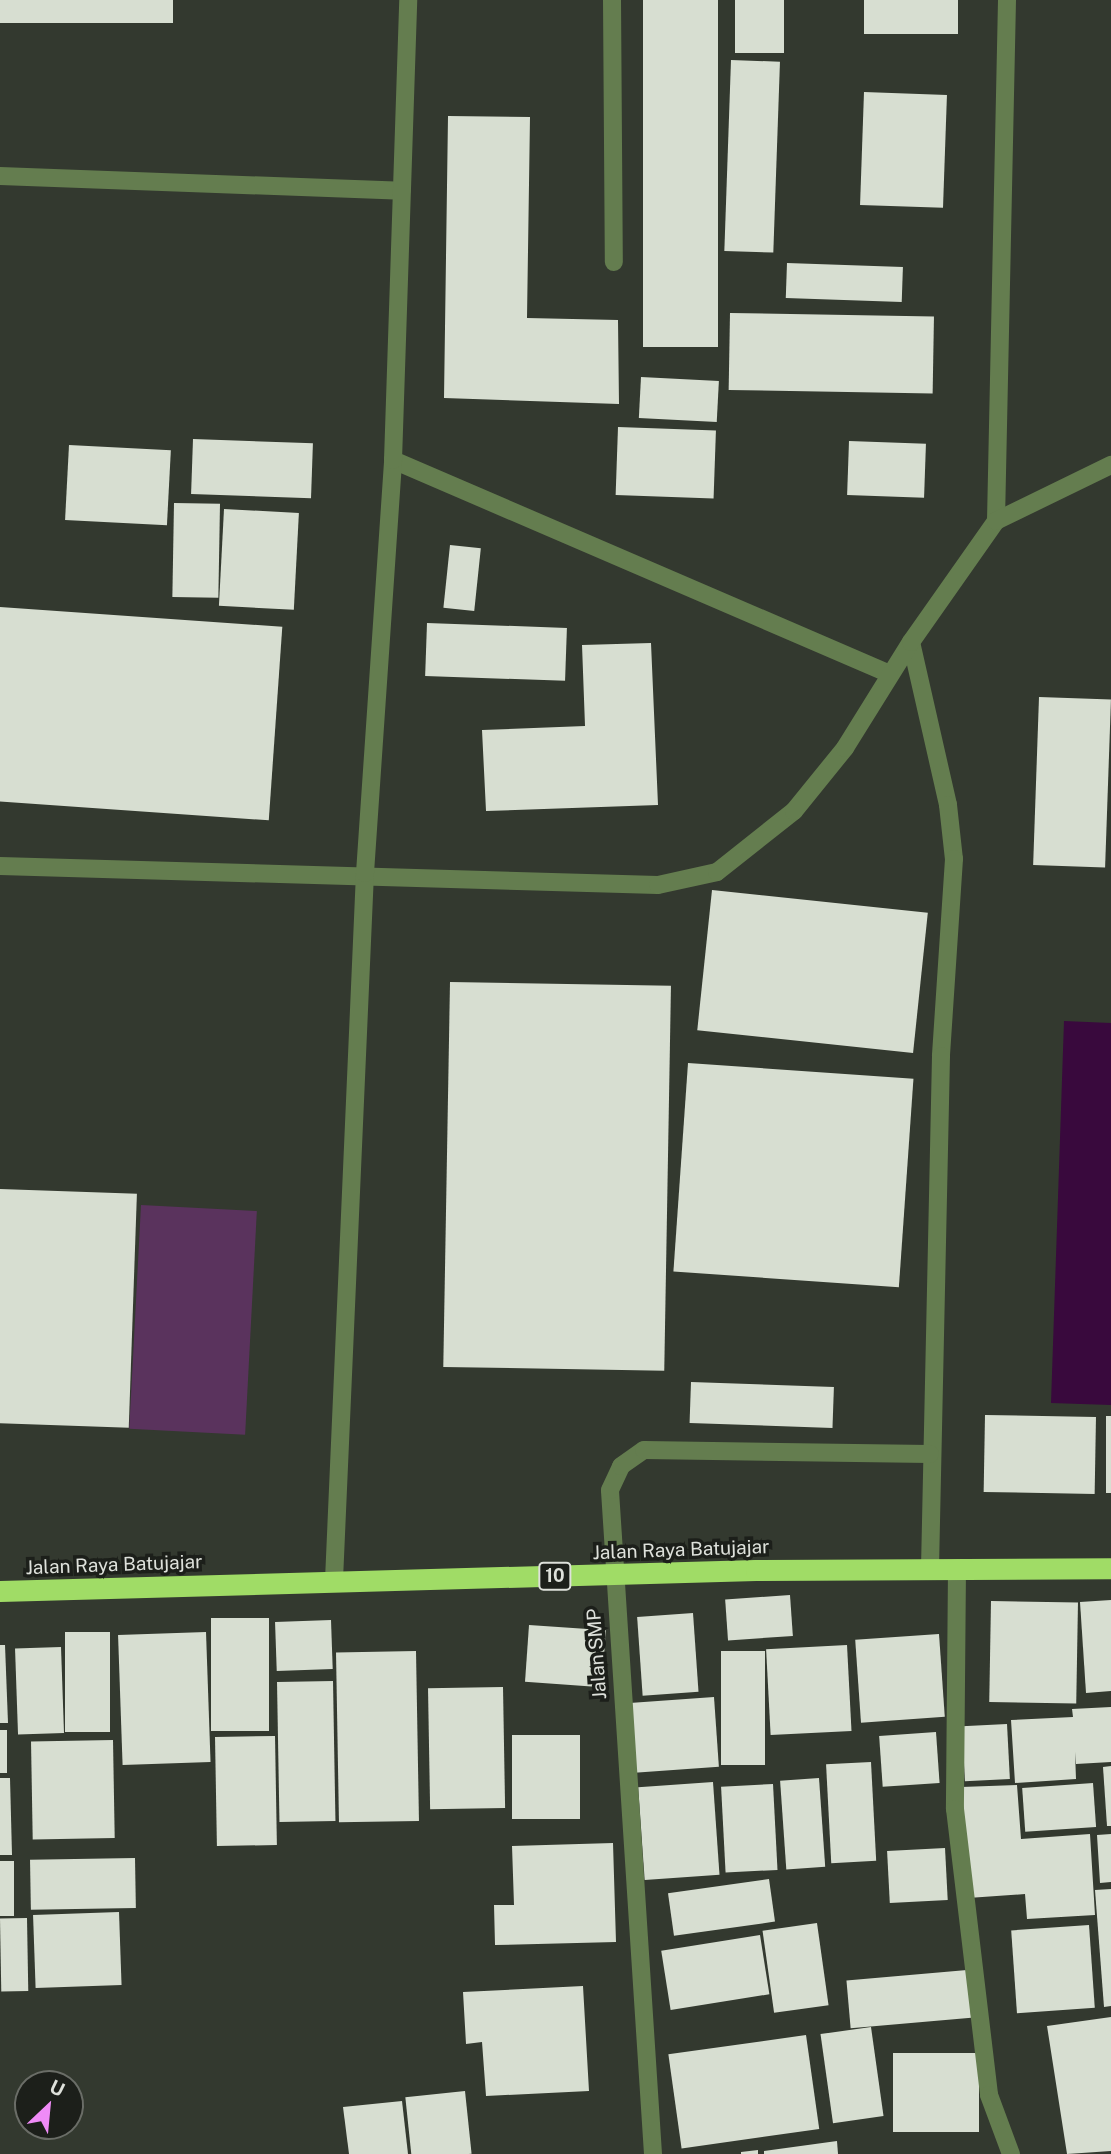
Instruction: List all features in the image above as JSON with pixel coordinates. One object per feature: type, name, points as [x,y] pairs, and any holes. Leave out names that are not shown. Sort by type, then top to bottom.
[{"type":"highway","name":"Jalan Raya Batujajar","points":[[0,1591],[334,1580],[930,1568],[1111,1568]]},
{"type":"street","points":[[334,1580],[365,873],[393,460],[408,0]]},
{"type":"street","points":[[612,0],[614,262]]},
{"type":"street","points":[[996,522],[1007,0]]},
{"type":"street","points":[[0,176],[401,191]]},
{"type":"street","points":[[393,460],[890,674]]},
{"type":"street","points":[[0,866],[365,873],[658,885],[717,872],[794,811],[845,747],[911,642],[996,522],[1111,465]]},
{"type":"street","points":[[911,642],[948,805],[954,859],[941,1056],[930,1454],[930,1568]]},
{"type":"street","name":"Jalan SMP","points":[[653,2154],[612,1576],[610,1490],[621,1466],[644,1450],[930,1454]]},
{"type":"street","points":[[957,1568],[955,1809],[989,2095],[1011,2154]]},
{"type":"shaded area","points":[[1064,1021],[1111,1023],[1111,1405],[1051,1403]]},
{"type":"shaded area","points":[[141,1205],[257,1211],[245,1435],[129,1429]]},
{"type":"building","points":[[0,0],[173,0],[173,23],[0,23]]},
{"type":"building","points":[[643,0],[718,0],[718,347],[643,347]]},
{"type":"building","points":[[735,0],[784,0],[784,53],[735,53]]},
{"type":"building","points":[[864,0],[958,0],[958,34],[864,34]]},
{"type":"building","points":[[731,60],[780,62],[773,253],[724,251]]},
{"type":"building","points":[[864,92],[947,95],[943,208],[860,205]]},
{"type":"building","points":[[448,116],[530,117],[527,318],[618,320],[619,404],[444,398]]},
{"type":"building","points":[[787,263],[903,267],[902,302],[786,298]]},
{"type":"building","points":[[730,313],[934,317],[933,394],[729,390]]},
{"type":"building","points":[[641,377],[719,381],[717,422],[639,418]]},
{"type":"building","points":[[618,427],[716,430],[714,498],[616,495]]},
{"type":"building","points":[[193,439],[313,443],[311,498],[191,494]]},
{"type":"building","points":[[849,441],[926,444],[924,498],[847,495]]},
{"type":"building","points":[[69,445],[171,450],[167,525],[65,520]]},
{"type":"building","points":[[174,503],[220,504],[218,598],[172,597]]},
{"type":"building","points":[[224,509],[299,513],[294,610],[219,606]]},
{"type":"building","points":[[450,545],[481,548],[474,611],[443,608]]},
{"type":"building","points":[[0,607],[282,627],[269,820],[0,801]]},
{"type":"building","points":[[427,623],[567,628],[565,681],[425,676]]},
{"type":"building","points":[[651,643],[658,805],[486,811],[482,730],[585,726],[582,645]]},
{"type":"building","points":[[1039,697],[1111,700],[1105,867],[1033,865]]},
{"type":"building","points":[[712,890],[928,913],[913,1053],[697,1030]]},
{"type":"building","points":[[450,982],[671,986],[664,1371],[443,1367]]},
{"type":"building","points":[[688,1063],[913,1079],[899,1287],[673,1271]]},
{"type":"building","points":[[0,1189],[137,1194],[129,1428],[0,1423]]},
{"type":"building","points":[[691,1382],[834,1387],[832,1428],[690,1423]]},
{"type":"building","points":[[985,1415],[1096,1417],[1095,1494],[984,1492]]},
{"type":"building","points":[[1106,1416],[1111,1416],[1111,1493],[1106,1493]]},
{"type":"building","points":[[790,1595],[793,1636],[728,1640],[725,1600]]},
{"type":"building","points":[[1111,1600],[1111,1691],[1086,1693],[1080,1602]]},
{"type":"building","points":[[991,1601],[1078,1603],[1076,1704],[989,1702]]},
{"type":"building","points":[[693,1613],[699,1692],[643,1696],[637,1617]]},
{"type":"building","points":[[211,1618],[269,1618],[269,1731],[211,1731]]},
{"type":"building","points":[[331,1620],[333,1669],[277,1671],[275,1622]]},
{"type":"building","points":[[529,1625],[606,1630],[602,1687],[525,1682]]},
{"type":"building","points":[[65,1632],[110,1632],[110,1732],[65,1732]]},
{"type":"building","points":[[206,1632],[211,1762],[123,1765],[118,1635]]},
{"type":"building","points":[[939,1634],[945,1717],[861,1723],[855,1640]]},
{"type":"building","points":[[0,1645],[5,1645],[8,1723],[0,1723]]},
{"type":"building","points":[[847,1645],[852,1731],[771,1735],[766,1649]]},
{"type":"building","points":[[61,1647],[64,1733],[18,1735],[15,1649]]},
{"type":"building","points":[[416,1651],[419,1821],[339,1822],[336,1652]]},
{"type":"building","points":[[721,1651],[765,1651],[765,1765],[721,1765]]},
{"type":"building","points":[[333,1681],[335,1821],[279,1822],[277,1682]]},
{"type":"building","points":[[503,1687],[505,1808],[430,1809],[428,1688]]},
{"type":"building","points":[[714,1697],[719,1767],[631,1773],[626,1703]]},
{"type":"building","points":[[1111,1707],[1111,1762],[1076,1764],[1075,1752],[1076,1779],[1015,1783],[1011,1720],[1073,1717],[1072,1709]]},
{"type":"building","points":[[1007,1724],[1010,1779],[965,1781],[962,1726]]},
{"type":"building","points":[[0,1730],[7,1730],[7,1773],[0,1773]]},
{"type":"building","points":[[936,1732],[940,1783],[883,1787],[879,1736]]},
{"type":"building","points":[[512,1735],[580,1735],[580,1819],[512,1819]]},
{"type":"building","points":[[275,1736],[277,1845],[217,1846],[215,1737]]},
{"type":"building","points":[[113,1740],[115,1838],[33,1839],[31,1741]]},
{"type":"building","points":[[871,1762],[876,1861],[831,1863],[826,1764]]},
{"type":"building","points":[[1111,1766],[1111,1826],[1107,1826],[1103,1767]]},
{"type":"building","points":[[0,1778],[10,1778],[12,1855],[0,1855]]},
{"type":"building","points":[[819,1778],[825,1867],[786,1870],[780,1781]]},
{"type":"building","points":[[713,1782],[719,1875],[645,1880],[638,1787]]},
{"type":"building","points":[[1093,1783],[1096,1827],[1025,1832],[1022,1788]]},
{"type":"building","points":[[773,1784],[778,1870],[726,1873],[721,1787]]},
{"type":"building","points":[[1017,1785],[1021,1839],[1090,1834],[1095,1915],[1027,1919],[1025,1894],[968,1898],[961,1787]]},
{"type":"building","points":[[1111,1834],[1111,1882],[1100,1883],[1097,1835]]},
{"type":"building","points":[[613,1843],[616,1942],[495,1945],[494,1905],[514,1905],[512,1846]]},
{"type":"building","points":[[945,1848],[948,1900],[890,1903],[887,1851]]},
{"type":"building","points":[[135,1858],[136,1908],[31,1910],[30,1860]]},
{"type":"building","points":[[0,1861],[14,1861],[14,1916],[0,1916]]},
{"type":"building","points":[[769,1879],[775,1922],[674,1936],[668,1893]]},
{"type":"building","points":[[1111,1889],[1111,2006],[1104,2007],[1095,1890]]},
{"type":"building","points":[[119,1912],[122,1985],[36,1988],[33,1915]]},
{"type":"building","points":[[0,1918],[27,1918],[28,1991],[1,1991]]},
{"type":"building","points":[[817,1923],[829,2005],[774,2013],[763,1931]]},
{"type":"building","points":[[1089,1925],[1095,2008],[1017,2013],[1011,1930]]},
{"type":"building","points":[[760,1935],[769,1994],[671,2010],[661,1951]]},
{"type":"building","points":[[967,1970],[971,2018],[851,2028],[846,1981]]},
{"type":"building","points":[[583,1986],[589,2091],[486,2096],[482,2042],[466,2044],[463,1992]]},
{"type":"building","points":[[1111,2017],[1111,2151],[1067,2154],[1047,2026]]},
{"type":"building","points":[[871,2027],[884,2116],[833,2123],[820,2034]]},
{"type":"building","points":[[806,2035],[819,2129],[682,2148],[668,2054]]},
{"type":"building","points":[[893,2053],[979,2053],[979,2132],[893,2132]]},
{"type":"building","points":[[465,2091],[472,2154],[411,2154],[405,2097]]},
{"type":"building","points":[[402,2101],[408,2154],[349,2154],[343,2107]]},
{"type":"building","points":[[837,2141],[838,2154],[764,2154],[764,2151]]},
{"type":"building","points":[[758,2150],[758,2154],[741,2154],[741,2152]]}]
